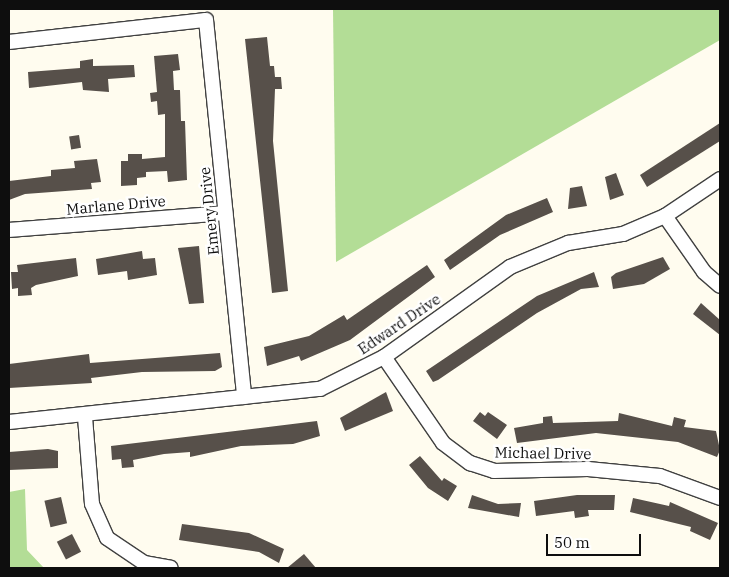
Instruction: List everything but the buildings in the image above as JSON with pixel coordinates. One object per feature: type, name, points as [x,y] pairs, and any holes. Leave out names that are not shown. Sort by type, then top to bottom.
[{"type":"street","name":"Emery Drive","points":[[9,42],[206,20],[244,398]]},
{"type":"street","name":"Edward Drive","points":[[9,422],[84,417],[320,389],[384,357],[510,267],[568,243],[623,234],[665,216],[720,179]]},
{"type":"street","name":"Marlane Drive","points":[[9,230],[225,213]]},
{"type":"street","points":[[665,216],[704,272],[720,286]]},
{"type":"street","name":"Michael Drive","points":[[384,357],[443,443],[470,463],[494,471],[588,468],[660,476],[720,498]]},
{"type":"street","points":[[84,417],[92,504],[107,538],[144,563],[171,568]]},
{"type":"green space","points":[[333,9],[720,9],[720,40],[336,262]]},
{"type":"green space","points":[[25,489],[27,550],[44,568],[9,568],[9,492]]}]
